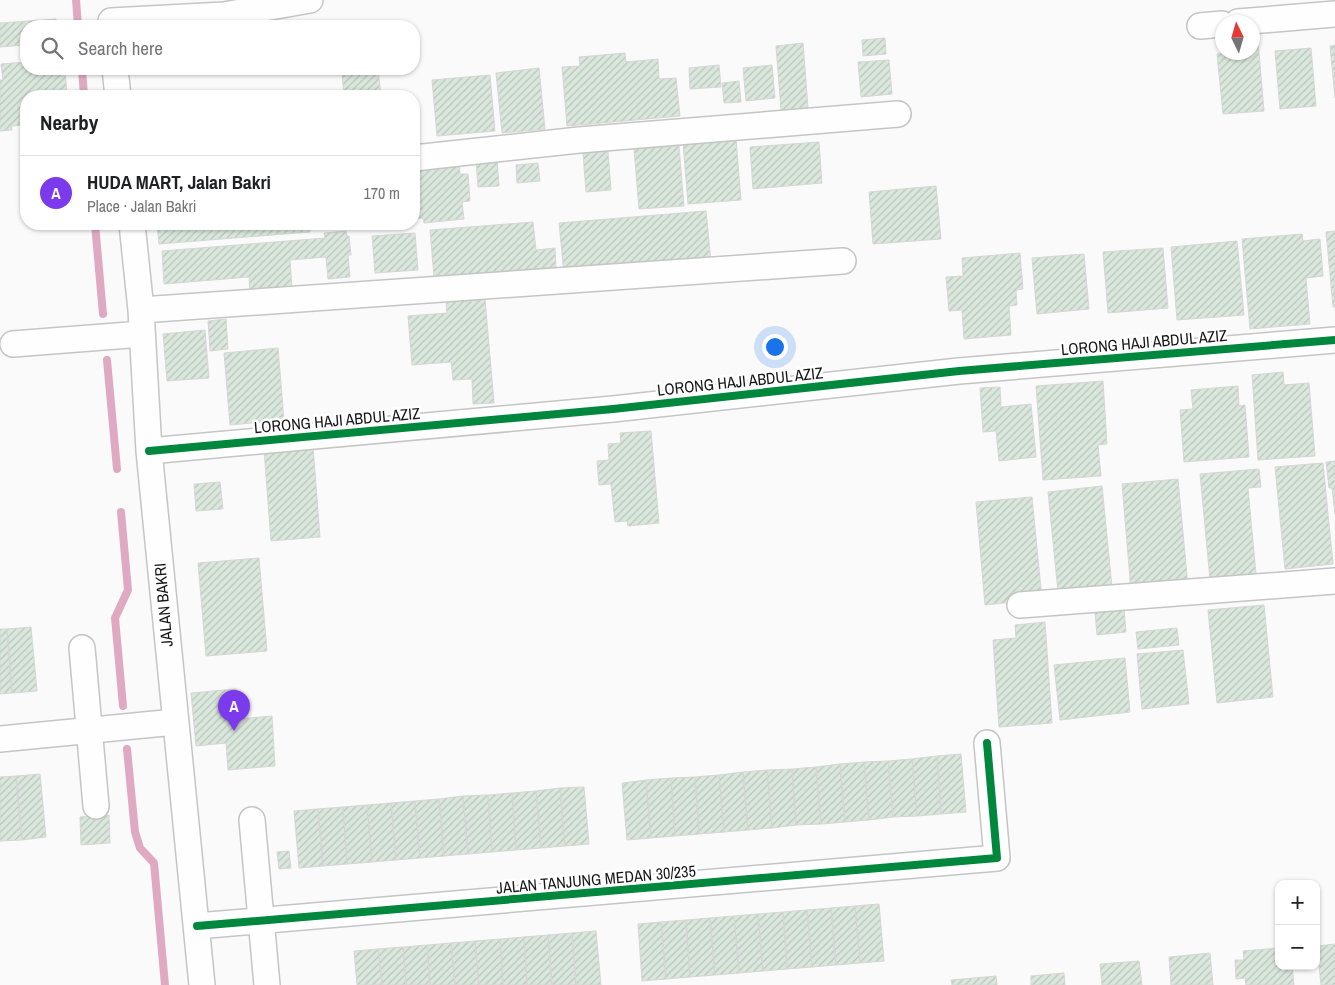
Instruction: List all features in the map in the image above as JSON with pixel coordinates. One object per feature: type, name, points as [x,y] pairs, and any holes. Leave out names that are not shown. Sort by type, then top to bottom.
[{"type":"street","points":[[110,16],[224,15],[310,0]]},
{"type":"street","points":[[1260,20],[1335,14]]},
{"type":"street","points":[[116,75],[118,90]]},
{"type":"street","points":[[420,157],[579,140],[898,114]]},
{"type":"street","name":"JALAN BAKRI","points":[[133,230],[142,322],[149,451],[202,985]]},
{"type":"street","points":[[13,344],[142,322],[843,262]]},
{"type":"street","name":"LORONG HAJI ABDUL AZIZ","points":[[149,451],[613,409],[959,371],[1335,340]]},
{"type":"street","points":[[1020,605],[1335,581]]},
{"type":"street","points":[[82,648],[96,806]]},
{"type":"street","points":[[0,739],[175,722]]},
{"type":"street","name":"JALAN TANJUNG MEDAN 30/235","points":[[197,926],[997,858],[987,743]]},
{"type":"street","points":[[252,820],[267,985]]},
{"type":"building","points":[[20,22],[20,45],[0,47],[0,23]]},
{"type":"building","points":[[885,38],[886,54],[863,56],[862,40]]},
{"type":"building","points":[[803,43],[808,108],[781,110],[776,46]]},
{"type":"building","points":[[1335,45],[1335,98],[1330,46]]},
{"type":"building","points":[[1311,48],[1316,106],[1280,109],[1275,51]]},
{"type":"building","points":[[625,53],[626,62],[658,59],[659,79],[676,78],[680,116],[567,126],[562,67],[580,66],[579,57]]},
{"type":"building","points":[[889,60],[892,94],[861,97],[858,62]]},
{"type":"building","points":[[1218,60],[1260,60],[1264,111],[1223,114]]},
{"type":"building","points":[[20,62],[20,75],[65,75],[67,90],[20,90],[20,125],[11,126],[12,130],[0,131],[0,80],[3,80],[1,64]]},
{"type":"building","points":[[719,65],[721,87],[690,89],[689,68]]},
{"type":"building","points":[[772,65],[775,98],[746,101],[743,68]]},
{"type":"building","points":[[539,68],[545,129],[502,133],[496,73]]},
{"type":"building","points":[[342,75],[379,75],[380,90],[343,90]]},
{"type":"building","points":[[490,75],[495,131],[437,136],[432,80]]},
{"type":"building","points":[[739,81],[741,102],[724,103],[722,83]]},
{"type":"building","points":[[736,139],[741,200],[688,204],[683,143]]},
{"type":"building","points":[[819,142],[822,183],[753,189],[750,147]]},
{"type":"building","points":[[679,146],[684,206],[639,209],[634,149]]},
{"type":"building","points":[[608,151],[611,190],[586,192],[583,153]]},
{"type":"building","points":[[497,159],[499,186],[478,187],[476,160]]},
{"type":"building","points":[[459,161],[460,174],[468,174],[470,201],[462,202],[464,219],[424,223],[423,218],[420,218],[420,165]]},
{"type":"building","points":[[538,163],[540,181],[517,183],[516,165]]},
{"type":"building","points":[[936,186],[941,239],[873,244],[869,192]]},
{"type":"building","points":[[706,211],[711,262],[564,274],[559,223]]},
{"type":"building","points":[[533,222],[536,250],[555,248],[556,267],[434,277],[430,230]]},
{"type":"building","points":[[158,230],[310,230],[310,232],[159,244]]},
{"type":"building","points":[[346,231],[347,236],[349,236],[351,255],[348,255],[350,277],[328,279],[326,257],[290,260],[292,289],[250,293],[249,277],[164,284],[162,251],[325,238],[324,233]]},
{"type":"building","points":[[1335,231],[1335,307],[1333,307],[1326,232]]},
{"type":"building","points":[[415,233],[418,270],[375,273],[372,236]]},
{"type":"building","points":[[1302,234],[1303,241],[1320,239],[1323,276],[1306,278],[1310,324],[1250,329],[1242,239]]},
{"type":"building","points":[[1237,241],[1244,315],[1177,320],[1171,247]]},
{"type":"building","points":[[1163,248],[1168,308],[1108,313],[1103,252]]},
{"type":"building","points":[[1020,253],[1023,289],[1016,290],[1017,305],[1009,306],[1011,335],[964,339],[962,310],[949,311],[946,277],[963,276],[962,258]]},
{"type":"building","points":[[1084,254],[1089,309],[1037,314],[1032,258]]},
{"type":"building","points":[[485,299],[494,403],[473,404],[472,379],[453,380],[451,362],[412,365],[408,316],[447,313],[446,302]]},
{"type":"building","points":[[226,319],[228,349],[210,351],[208,321]]},
{"type":"building","points":[[205,330],[209,378],[167,381],[163,334]]},
{"type":"building","points":[[278,348],[284,420],[230,425],[224,353]]},
{"type":"building","points":[[1283,372],[1284,385],[1309,383],[1315,456],[1258,460],[1252,375]]},
{"type":"building","points":[[1103,381],[1107,444],[1098,445],[1101,476],[1043,480],[1036,386]]},
{"type":"building","points":[[1238,386],[1239,406],[1245,405],[1249,457],[1184,462],[1180,410],[1193,409],[1191,390]]},
{"type":"building","points":[[1000,387],[1001,407],[1031,404],[1036,457],[999,461],[996,431],[983,432],[980,388]]},
{"type":"building","points":[[651,431],[659,523],[628,526],[627,521],[615,522],[611,484],[599,485],[597,461],[609,460],[608,444],[621,443],[620,433]]},
{"type":"building","points":[[313,446],[320,537],[271,541],[264,450]]},
{"type":"building","points":[[1335,461],[1335,514],[1326,462]]},
{"type":"building","points":[[1323,463],[1333,564],[1285,569],[1275,467]]},
{"type":"building","points":[[1259,469],[1261,487],[1248,488],[1256,574],[1210,579],[1200,474]]},
{"type":"building","points":[[1178,479],[1188,586],[1131,591],[1122,484]]},
{"type":"building","points":[[220,482],[223,509],[196,511],[194,484]]},
{"type":"building","points":[[1102,486],[1112,587],[1058,592],[1048,492]]},
{"type":"building","points":[[1032,497],[1042,599],[985,605],[976,502]]},
{"type":"building","points":[[259,558],[267,651],[206,656],[198,563]]},
{"type":"building","points":[[1264,605],[1273,697],[1217,703],[1208,610]]},
{"type":"building","points":[[1124,609],[1126,632],[1097,635],[1095,612]]},
{"type":"building","points":[[1045,622],[1052,723],[999,727],[993,640],[1016,638],[1015,625]]},
{"type":"building","points":[[31,627],[37,691],[12,693],[7,629]]},
{"type":"building","points":[[1177,628],[1179,645],[1138,649],[1136,632]]},
{"type":"building","points":[[0,629],[7,629],[12,693],[0,694]]},
{"type":"building","points":[[1183,650],[1189,704],[1142,709],[1137,654]]},
{"type":"building","points":[[1125,658],[1130,712],[1060,720],[1054,665]]},
{"type":"building","points":[[236,689],[238,719],[272,716],[275,766],[228,770],[226,743],[196,746],[191,693]]},
{"type":"building","points":[[961,754],[966,812],[941,814],[937,756]]},
{"type":"building","points":[[937,756],[941,814],[917,816],[912,759]]},
{"type":"building","points":[[912,759],[917,816],[893,817],[888,761]]},
{"type":"building","points":[[888,761],[893,817],[869,820],[864,762]]},
{"type":"building","points":[[864,762],[869,820],[845,822],[840,764]]},
{"type":"building","points":[[840,764],[845,822],[821,824],[816,767]]},
{"type":"building","points":[[816,767],[821,824],[796,825],[792,769]]},
{"type":"building","points":[[792,769],[796,825],[772,828],[767,770]]},
{"type":"building","points":[[767,770],[772,828],[748,830],[743,772]]},
{"type":"building","points":[[743,772],[748,830],[724,832],[719,775]]},
{"type":"building","points":[[40,774],[46,837],[22,840],[16,776]]},
{"type":"building","points":[[719,775],[724,832],[699,834],[695,777]]},
{"type":"building","points":[[16,776],[22,840],[0,841],[0,777]]},
{"type":"building","points":[[695,777],[699,834],[675,836],[671,778]]},
{"type":"building","points":[[671,778],[675,836],[651,838],[646,780]]},
{"type":"building","points":[[646,780],[651,838],[627,840],[622,783]]},
{"type":"building","points":[[584,787],[589,844],[565,846],[560,788]]},
{"type":"building","points":[[560,788],[565,846],[541,848],[536,791]]},
{"type":"building","points":[[536,791],[541,848],[516,850],[512,793]]},
{"type":"building","points":[[512,793],[516,850],[492,852],[488,795]]},
{"type":"building","points":[[488,795],[492,852],[468,854],[463,796]]},
{"type":"building","points":[[463,796],[468,854],[444,856],[439,799]]},
{"type":"building","points":[[439,799],[444,856],[420,858],[415,801]]},
{"type":"building","points":[[415,801],[420,858],[396,860],[391,803]]},
{"type":"building","points":[[391,803],[396,860],[372,862],[367,805]]},
{"type":"building","points":[[367,805],[372,862],[347,864],[343,807]]},
{"type":"building","points":[[343,807],[347,864],[323,866],[318,809]]},
{"type":"building","points":[[318,809],[323,866],[299,868],[294,811]]},
{"type":"building","points":[[109,815],[110,843],[81,845],[80,817]]},
{"type":"building","points":[[289,851],[291,868],[279,869],[277,852]]},
{"type":"building","points":[[879,904],[884,961],[860,963],[855,906]]},
{"type":"building","points":[[855,906],[860,963],[836,965],[831,908]]},
{"type":"building","points":[[831,908],[836,965],[812,967],[807,910]]},
{"type":"building","points":[[807,910],[812,967],[787,969],[783,912]]},
{"type":"building","points":[[783,912],[787,969],[763,971],[758,914]]},
{"type":"building","points":[[758,914],[763,971],[739,973],[734,916]]},
{"type":"building","points":[[734,916],[739,973],[715,975],[710,918]]},
{"type":"building","points":[[710,918],[715,975],[690,977],[686,920]]},
{"type":"building","points":[[686,920],[690,977],[666,979],[661,922]]},
{"type":"building","points":[[661,922],[666,979],[642,981],[638,924]]},
{"type":"building","points":[[596,931],[601,985],[576,985],[572,933]]},
{"type":"building","points":[[572,933],[576,985],[552,985],[548,935]]},
{"type":"building","points":[[548,935],[552,985],[527,985],[524,937]]},
{"type":"building","points":[[524,937],[527,985],[503,985],[500,939]]},
{"type":"building","points":[[500,939],[503,985],[479,985],[475,941]]},
{"type":"building","points":[[475,941],[479,985],[455,985],[451,943]]},
{"type":"building","points":[[451,943],[455,985],[430,985],[427,945]]},
{"type":"building","points":[[1335,944],[1335,985],[1321,985],[1320,946]]},
{"type":"building","points":[[427,945],[430,985],[406,985],[403,947]]},
{"type":"building","points":[[403,947],[406,985],[382,985],[378,949]]},
{"type":"building","points":[[1275,948],[1275,970],[1292,970],[1294,985],[1246,985],[1245,978],[1236,979],[1235,960],[1244,960],[1243,951]]},
{"type":"building","points":[[378,949],[382,985],[357,985],[354,951]]},
{"type":"building","points":[[1210,953],[1213,985],[1171,985],[1169,957]]},
{"type":"building","points":[[1139,961],[1142,985],[1102,985],[1100,964]]},
{"type":"building","points":[[1064,973],[1065,985],[1031,985],[1031,976]]},
{"type":"building","points":[[996,976],[997,985],[952,985],[951,980]]},
{"type":"waterway","points":[[76,0],[78,20]]},
{"type":"waterway","points":[[82,75],[84,90]]},
{"type":"waterway","points":[[96,230],[103,314]]},
{"type":"waterway","points":[[107,360],[117,469]]},
{"type":"waterway","points":[[121,512],[128,590],[115,618],[123,706]]},
{"type":"waterway","points":[[127,749],[135,832],[140,848],[154,863],[165,985]]},
{"type":"cycle path","points":[[149,451],[613,409],[959,371],[1335,340]]},
{"type":"cycle path","points":[[197,926],[997,858],[987,743]]},
{"type":"place","name":"HUDA MART, Jalan Bakri","points":[[234,731]]}]
